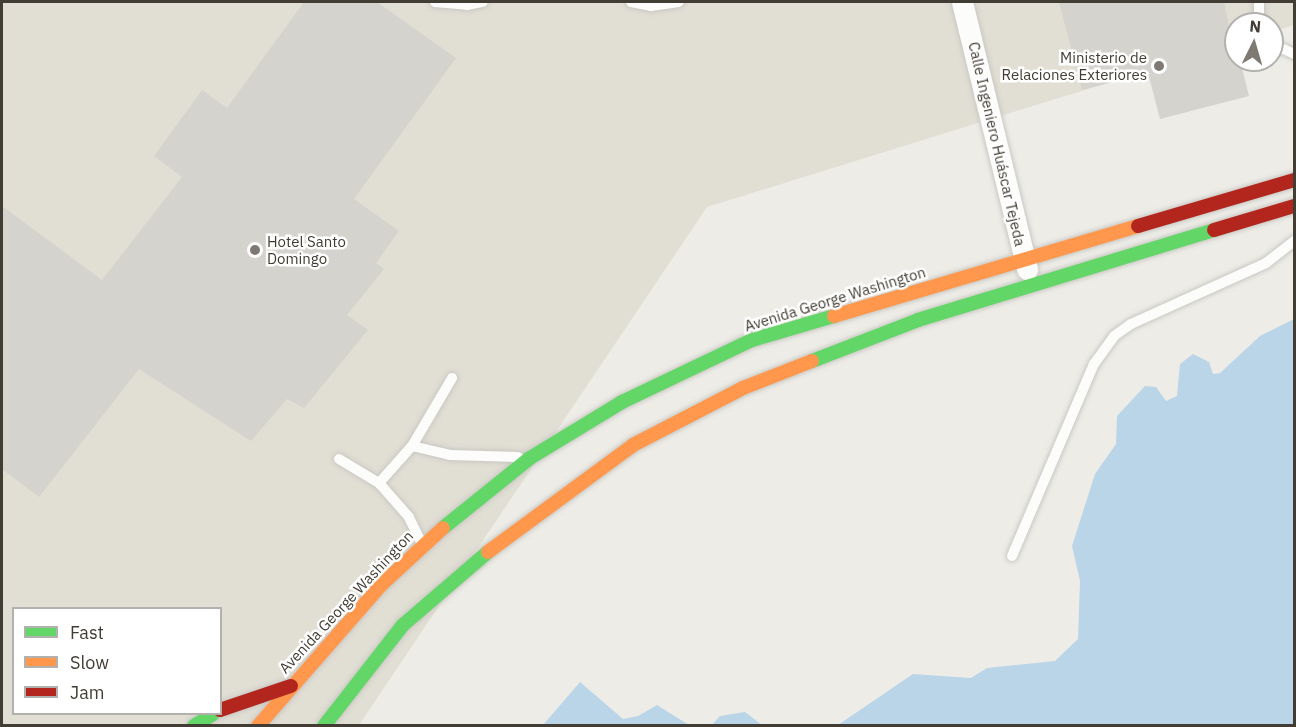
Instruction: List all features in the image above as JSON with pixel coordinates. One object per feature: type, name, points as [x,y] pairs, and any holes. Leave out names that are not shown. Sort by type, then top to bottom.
[{"type":"highway","name":"Avenida George Washington","points":[[258,726],[291,686],[423,544],[530,458],[622,402],[752,340],[1294,180]]},
{"type":"highway","points":[[324,726],[403,625],[514,528],[633,445],[742,388],[918,320],[1294,206]]},
{"type":"highway","points":[[222,709],[291,686]]},
{"type":"highway","points":[[194,726],[211,715]]},
{"type":"street","name":"Calle Ingeniero Huáscar Tejeda","points":[[963,2],[1032,286]]},
{"type":"lane","points":[[435,2],[467,5],[483,2]]},
{"type":"lane","points":[[631,2],[651,6],[679,2]]},
{"type":"lane","points":[[1012,556],[1094,364],[1114,336],[1131,324],[1266,263],[1294,241]]},
{"type":"lane","points":[[379,483],[412,446],[452,378]]},
{"type":"lane","points":[[412,446],[450,455],[530,458]]},
{"type":"lane","points":[[339,459],[379,483],[409,517],[423,544]]},
{"type":"shaded area","points":[[2,2],[1294,2],[1294,25],[1284,28],[1284,12],[1224,12],[1224,47],[707,207],[359,725],[2,726]]},
{"type":"water","points":[[1294,319],[1294,725],[838,725],[913,674],[971,678],[987,668],[1055,661],[1078,639],[1080,581],[1072,546],[1095,474],[1116,444],[1117,416],[1145,386],[1156,387],[1166,401],[1177,396],[1180,364],[1193,354],[1209,362],[1213,374],[1220,373],[1260,336]]},
{"type":"water","points":[[580,682],[623,719],[638,716],[657,705],[689,725],[543,725]]},
{"type":"water","points":[[745,712],[762,725],[712,725],[720,716]]},
{"type":"building","name":"Hotel Santo Domingo","points":[[304,2],[377,2],[456,58],[354,199],[399,231],[376,263],[384,269],[347,315],[368,330],[304,408],[287,399],[251,441],[139,369],[39,497],[2,469],[2,206],[102,280],[182,177],[154,156],[202,90],[227,108]]},
{"type":"building","name":"Ministerio de Relaciones Exteriores","points":[[1059,2],[1224,2],[1226,12],[1224,12],[1224,72],[1243,72],[1249,96],[1160,119],[1148,73],[1082,90]]},
{"type":"traffic: fast","points":[[812,361],[918,320],[1214,230]]},
{"type":"traffic: fast","points":[[443,528],[530,458],[622,402],[752,340],[834,316]]},
{"type":"traffic: fast","points":[[324,726],[403,625],[488,552]]},
{"type":"traffic: fast","points":[[194,726],[211,715]]},
{"type":"traffic: slow","points":[[834,316],[1138,226]]},
{"type":"traffic: slow","points":[[488,552],[633,445],[743,388],[812,361]]},
{"type":"traffic: slow","points":[[258,726],[381,585],[443,528]]},
{"type":"traffic: jam","points":[[1138,226],[1294,180]]},
{"type":"traffic: jam","points":[[1214,230],[1294,206]]},
{"type":"traffic: jam","points":[[222,709],[291,686]]},
{"type":"place","name":"Ministerio de Relaciones Exteriores","points":[[1159,66]]},
{"type":"place","name":"Hotel Santo Domingo","points":[[255,250]]}]
